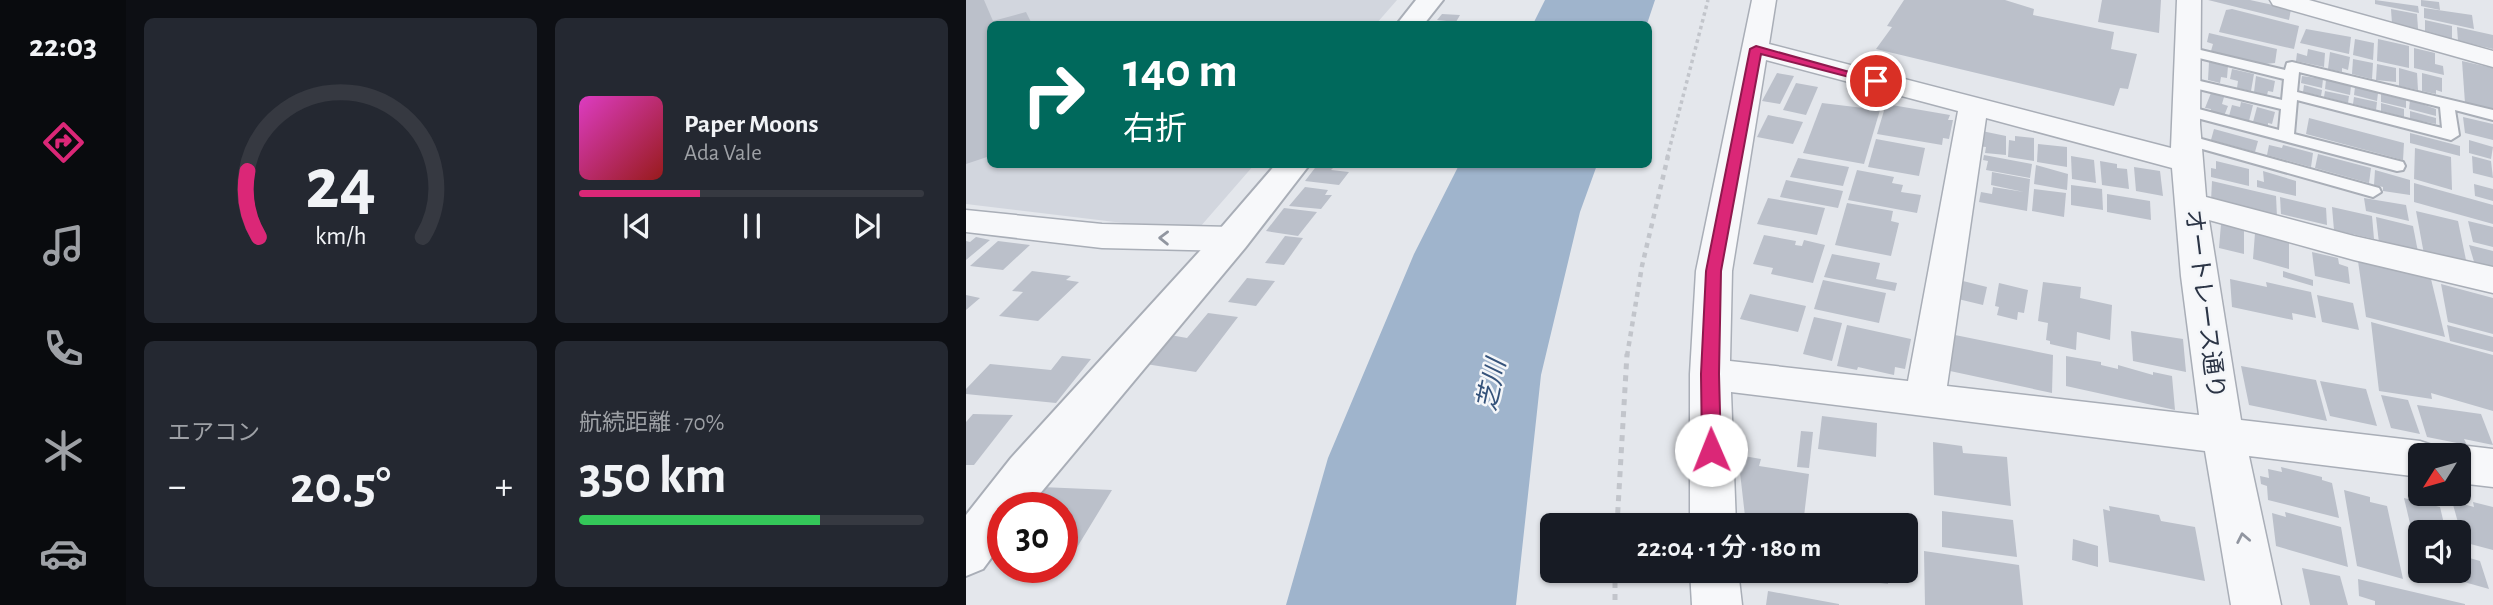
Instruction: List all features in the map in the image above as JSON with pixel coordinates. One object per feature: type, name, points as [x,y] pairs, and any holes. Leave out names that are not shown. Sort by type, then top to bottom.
[{"type":"street","points":[[1412,21],[1430,0]]},
{"type":"street","points":[[1713,513],[1710,374],[1714,271],[1764,0]]},
{"type":"street","name":"オートレース通り","points":[[2189,0],[2187,109],[2191,204],[2221,433],[2256,605]]},
{"type":"street","points":[[2283,0],[2355,10],[2493,59]]},
{"type":"street","points":[[1756,49],[1973,106],[2187,109]]},
{"type":"street","points":[[1925,399],[1973,106]]},
{"type":"street","points":[[966,553],[1027,472],[1232,239],[1291,168]]},
{"type":"street","points":[[2191,204],[2354,248],[2493,280]]},
{"type":"street","points":[[966,220],[1102,236],[1232,239]]},
{"type":"street","points":[[1710,374],[2408,457]]},
{"type":"street","points":[[2471,465],[2493,468]]},
{"type":"street","points":[[1715,583],[1717,605]]},
{"type":"lane","points":[[2286,137],[2292,66],[2493,115]]},
{"type":"lane","points":[[2187,109],[2291,76]]},
{"type":"lane","points":[[2187,109],[2289,100],[2451,135],[2446,104]]},
{"type":"lane","points":[[2187,109],[2397,166]]},
{"type":"lane","points":[[2187,109],[2373,192]]},
{"type":"path","points":[[1617,513],[1619,447],[1628,352],[1645,255],[1707,0]]},
{"type":"path","points":[[1615,583],[1615,605]]},
{"type":"shaded area","points":[[966,0],[1397,0],[1379,21],[987,21],[987,168],[1251,168],[1200,227],[1173,229],[966,204]]},
{"type":"water","points":[[1545,0],[1655,0],[1648,21],[1534,21]]},
{"type":"water","name":"芝川","points":[[1457,168],[1596,168],[1580,212],[1541,375],[1516,605],[1286,605],[1328,458],[1414,254]]},
{"type":"building","points":[[966,0],[984,0],[993,21],[987,21],[987,157],[966,164]]},
{"type":"building","points":[[1904,0],[2005,0],[2034,9],[2033,15],[2114,32],[2111,49],[2137,54],[2128,89],[2120,88],[2114,106],[1876,49],[1892,27],[1887,26]]},
{"type":"building","points":[[2102,0],[2161,0],[2159,33],[2098,22]]},
{"type":"building","points":[[2208,0],[2250,0],[2291,9],[2289,20]]},
{"type":"building","points":[[2375,0],[2418,6],[2419,13],[2375,4]]},
{"type":"building","points":[[2421,0],[2439,2],[2440,10],[2421,6]]},
{"type":"building","points":[[2424,8],[2472,15],[2474,29],[2424,18]]},
{"type":"building","points":[[2232,9],[2299,26],[2294,49],[2219,32],[2226,10]]},
{"type":"building","points":[[2391,9],[2417,14],[2418,29],[2392,24]]},
{"type":"building","points":[[1026,12],[1030,21],[993,21]]},
{"type":"building","points":[[1442,14],[1460,15],[1457,21],[1437,20]]},
{"type":"building","points":[[2425,20],[2452,26],[2452,39],[2425,31]]},
{"type":"building","points":[[2457,27],[2493,35],[2493,49],[2458,41]]},
{"type":"building","points":[[2306,29],[2351,37],[2349,54],[2300,43]]},
{"type":"building","points":[[2209,33],[2277,49],[2275,63],[2265,64],[2211,51],[2213,44],[2207,42]]},
{"type":"building","points":[[2355,39],[2374,43],[2373,60],[2353,55]]},
{"type":"building","points":[[2378,39],[2409,46],[2409,68],[2377,61]]},
{"type":"building","points":[[2414,48],[2435,53],[2435,64],[2443,66],[2444,75],[2414,68]]},
{"type":"building","points":[[2308,49],[2325,53],[2324,67],[2296,61],[2297,53],[2307,56]]},
{"type":"building","points":[[2330,52],[2350,57],[2348,70],[2342,68],[2342,72],[2328,69]]},
{"type":"building","points":[[2353,59],[2373,63],[2372,79],[2352,74]]},
{"type":"building","points":[[2462,61],[2493,68],[2493,109],[2465,103]]},
{"type":"building","points":[[2209,62],[2228,66],[2227,78],[2221,77],[2220,83],[2208,80]]},
{"type":"building","points":[[2377,64],[2396,68],[2396,82],[2376,80]]},
{"type":"building","points":[[2399,68],[2417,73],[2418,90],[2399,86]]},
{"type":"building","points":[[2232,69],[2254,74],[2251,91],[2237,88],[2238,81],[2230,79]]},
{"type":"building","points":[[1777,73],[1794,76],[1780,104],[1762,101]]},
{"type":"building","points":[[2422,73],[2442,78],[2442,92],[2436,90],[2436,94],[2422,91]]},
{"type":"building","points":[[2256,76],[2275,81],[2273,92],[2268,91],[2267,95],[2254,92]]},
{"type":"building","points":[[2302,76],[2323,79],[2322,88],[2301,83]]},
{"type":"building","points":[[2326,80],[2351,86],[2350,95],[2325,89]]},
{"type":"building","points":[[1796,83],[1818,87],[1806,115],[1783,110]]},
{"type":"building","points":[[2304,85],[2322,90],[2321,96],[2303,92]]},
{"type":"building","points":[[2355,87],[2378,93],[2377,101],[2354,95]]},
{"type":"building","points":[[2325,91],[2349,96],[2348,103],[2324,97]]},
{"type":"building","points":[[2211,93],[2224,97],[2222,104],[2228,106],[2224,116],[2205,108]]},
{"type":"building","points":[[2381,94],[2406,100],[2406,108],[2381,102]]},
{"type":"building","points":[[2354,97],[2377,102],[2376,110],[2353,104]]},
{"type":"building","points":[[2410,100],[2436,109],[2436,116],[2409,109]]},
{"type":"building","points":[[2241,102],[2253,105],[2249,121],[2229,116],[2232,105],[2240,107]]},
{"type":"building","points":[[1822,103],[1880,110],[1864,164],[1803,153]]},
{"type":"building","points":[[2381,103],[2404,109],[2404,117],[2381,111]]},
{"type":"building","points":[[1886,104],[1950,115],[1948,120],[1953,120],[1949,139],[1943,138],[1942,145],[1877,134]]},
{"type":"building","points":[[2257,107],[2275,112],[2272,124],[2268,123],[2268,126],[2253,122]]},
{"type":"building","points":[[2410,111],[2436,118],[2436,124],[2410,119]]},
{"type":"building","points":[[1768,115],[1803,122],[1793,144],[1757,137]]},
{"type":"building","points":[[2463,117],[2493,124],[2493,140],[2465,133]]},
{"type":"building","points":[[2309,118],[2404,143],[2403,160],[2306,134]]},
{"type":"building","points":[[2214,129],[2258,141],[2255,152],[2211,140]]},
{"type":"building","points":[[1977,130],[2006,136],[2006,155],[1985,153],[1986,147],[1977,146]]},
{"type":"building","points":[[2410,133],[2460,146],[2460,156],[2410,143]]},
{"type":"building","points":[[2015,136],[2034,138],[2034,161],[2008,157],[2009,140],[2015,141]]},
{"type":"building","points":[[1876,139],[1925,148],[1919,176],[1868,167]]},
{"type":"building","points":[[2469,140],[2493,147],[2491,159],[2469,153]]},
{"type":"building","points":[[2038,144],[2067,147],[2067,167],[2037,162]]},
{"type":"building","points":[[2269,145],[2282,148],[2283,145],[2313,153],[2311,167],[2267,155]]},
{"type":"building","points":[[2415,148],[2451,157],[2452,190],[2414,179]]},
{"type":"building","points":[[2318,154],[2371,168],[2369,183],[2315,168]]},
{"type":"building","points":[[1984,155],[2032,164],[2030,178],[1986,170],[1988,161],[1983,160]]},
{"type":"building","points":[[2071,156],[2094,160],[2096,183],[2072,179]]},
{"type":"building","points":[[2472,156],[2491,161],[2493,178],[2473,173]]},
{"type":"building","points":[[1798,158],[1849,167],[1843,186],[1790,177]]},
{"type":"building","points":[[2100,161],[2127,169],[2129,189],[2102,185]]},
{"type":"building","points":[[2216,161],[2249,169],[2249,186],[2211,177],[2211,168],[2216,169]]},
{"type":"building","points":[[2036,165],[2068,174],[2067,190],[2034,184]]},
{"type":"building","points":[[2134,167],[2160,171],[2163,196],[2136,191]]},
{"type":"building","points":[[1315,168],[1333,168],[1331,170],[1349,172],[1339,185],[1305,181]]},
{"type":"building","points":[[1857,170],[1894,177],[1892,183],[1903,185],[1901,192],[1921,195],[1917,213],[1848,200]]},
{"type":"building","points":[[2375,170],[2410,180],[2410,195],[2383,191],[2383,187],[2374,185]]},
{"type":"building","points":[[2263,171],[2296,181],[2296,196],[2257,187],[2257,180],[2264,182]]},
{"type":"building","points":[[1992,172],[2030,179],[2027,211],[1979,202],[1981,192],[1992,194],[1993,187],[2024,192],[1991,185]]},
{"type":"building","points":[[1786,180],[1843,191],[1838,208],[1780,197]]},
{"type":"building","points":[[2212,181],[2276,196],[2277,217],[2211,201]]},
{"type":"building","points":[[2414,183],[2493,205],[2493,224],[2414,202]]},
{"type":"building","points":[[2474,184],[2493,189],[2493,201],[2475,196]]},
{"type":"building","points":[[2071,185],[2102,189],[2103,210],[2071,205]]},
{"type":"building","points":[[1305,187],[1328,190],[1325,195],[1332,195],[1321,209],[1289,206]]},
{"type":"building","points":[[2034,189],[2066,193],[2064,217],[2032,211]]},
{"type":"building","points":[[2107,194],[2150,201],[2151,220],[2107,212]]},
{"type":"building","points":[[2280,197],[2326,208],[2327,225],[2281,214]]},
{"type":"building","points":[[1768,198],[1825,208],[1817,235],[1757,224]]},
{"type":"building","points":[[2364,198],[2406,205],[2409,221],[2366,211]]},
{"type":"building","points":[[1847,203],[1893,211],[1891,221],[1899,223],[1891,256],[1835,245]]},
{"type":"building","points":[[2332,207],[2372,216],[2374,239],[2334,230]]},
{"type":"building","points":[[1284,208],[1317,212],[1298,236],[1266,231]]},
{"type":"building","points":[[2416,211],[2458,221],[2467,265],[2424,254]]},
{"type":"building","points":[[2376,217],[2413,226],[2418,252],[2379,243]]},
{"type":"building","points":[[2468,221],[2493,227],[2493,247],[2473,242]]},
{"type":"building","points":[[2221,224],[2244,230],[2244,254],[2219,248]]},
{"type":"building","points":[[2260,231],[2289,238],[2289,269],[2253,259],[2255,233],[2260,234]]},
{"type":"building","points":[[1764,235],[1796,241],[1795,245],[1802,246],[1804,240],[1825,245],[1813,283],[1771,274],[1773,268],[1753,264]]},
{"type":"building","points":[[1285,236],[1303,238],[1284,265],[1265,263]]},
{"type":"building","points":[[976,237],[990,240],[966,260],[966,241],[970,242]]},
{"type":"building","points":[[998,241],[1030,245],[1003,270],[970,266]]},
{"type":"building","points":[[2469,245],[2493,251],[2493,270],[2475,265]]},
{"type":"building","points":[[2312,252],[2338,258],[2339,264],[2348,267],[2350,284],[2315,276]]},
{"type":"building","points":[[1832,254],[1880,263],[1876,279],[1897,283],[1895,291],[1824,277]]},
{"type":"building","points":[[2358,261],[2431,279],[2445,337],[2366,317]]},
{"type":"building","points":[[1032,271],[1071,276],[1066,280],[1079,282],[1038,321],[999,316],[1023,292],[1012,291]]},
{"type":"building","points":[[2283,271],[2313,280],[2313,286],[2283,277]]},
{"type":"building","points":[[1247,278],[1275,281],[1256,306],[1228,302]]},
{"type":"building","points":[[2230,279],[2267,287],[2266,282],[2311,292],[2316,318],[2292,313],[2293,320],[2232,307]]},
{"type":"building","points":[[1823,280],[1886,293],[1879,323],[1814,309]]},
{"type":"building","points":[[1963,281],[1987,287],[1983,305],[1958,299]]},
{"type":"building","points":[[2043,282],[2081,287],[2080,298],[2112,305],[2110,340],[2077,332],[2076,350],[2050,344],[2050,341],[2046,340],[2048,323],[2038,321]]},
{"type":"building","points":[[1999,283],[2028,290],[2024,313],[2018,312],[2017,320],[1997,315],[1999,307],[1995,306]]},
{"type":"building","points":[[2441,284],[2493,298],[2493,334],[2448,322]]},
{"type":"building","points":[[1750,294],[1806,306],[1798,332],[1740,319]]},
{"type":"building","points":[[966,295],[980,298],[966,310]]},
{"type":"building","points":[[2317,295],[2353,303],[2359,330],[2322,322]]},
{"type":"building","points":[[1208,313],[1238,317],[1196,372],[1146,364],[1170,335],[1187,338]]},
{"type":"building","points":[[1814,317],[1842,323],[1832,361],[1803,354]]},
{"type":"building","points":[[2371,322],[2493,355],[2493,411],[2431,393],[2432,399],[2379,391]]},
{"type":"building","points":[[1847,325],[1911,339],[1905,369],[1895,367],[1894,375],[1858,367],[1857,370],[1837,366]]},
{"type":"building","points":[[2447,325],[2493,337],[2493,352],[2450,341]]},
{"type":"building","points":[[2131,331],[2183,339],[2186,372],[2133,361]]},
{"type":"building","points":[[1955,335],[2053,355],[2052,393],[1950,371]]},
{"type":"building","points":[[1062,356],[1091,359],[1056,403],[966,394],[966,389],[990,364],[1051,370]]},
{"type":"building","points":[[2066,356],[2101,362],[2101,365],[2118,369],[2118,365],[2153,375],[2153,372],[2172,376],[2175,410],[2066,386]]},
{"type":"building","points":[[2241,366],[2316,380],[2327,421],[2249,405]]},
{"type":"building","points":[[2320,381],[2366,389],[2377,426],[2330,416]]},
{"type":"building","points":[[2381,395],[2408,400],[2420,434],[2391,428]]},
{"type":"building","points":[[2417,405],[2481,414],[2493,445],[2464,439],[2466,443],[2427,437]]},
{"type":"building","points":[[973,414],[1013,415],[974,465],[966,465],[966,422]]},
{"type":"building","points":[[1822,416],[1877,423],[1876,457],[1818,449]]},
{"type":"building","points":[[1801,431],[1813,432],[1809,468],[1797,467]]},
{"type":"building","points":[[1933,442],[1962,446],[1963,453],[2007,457],[2011,506],[1934,495]]},
{"type":"building","points":[[1738,455],[1761,459],[1759,466],[1809,474],[1804,513],[1745,513]]},
{"type":"building","points":[[2281,467],[2322,477],[2322,480],[2332,483],[2339,518],[2268,500],[2267,486],[2261,484],[2260,476],[2269,478],[2268,469],[2282,472]]},
{"type":"building","points":[[1041,487],[1112,490],[1078,546],[1078,492],[1038,492]]},
{"type":"building","points":[[2344,490],[2370,497],[2370,502],[2387,506],[2403,579],[2357,566]]},
{"type":"building","points":[[2404,498],[2408,499],[2408,506],[2440,507],[2443,520],[2409,520]]},
{"type":"building","points":[[2473,502],[2493,507],[2493,550],[2471,544],[2471,520],[2457,520],[2453,506],[2474,507]]},
{"type":"building","points":[[2109,506],[2159,515],[2161,521],[2195,527],[2205,581],[2109,562],[2103,509],[2110,511]]},
{"type":"building","points":[[1942,511],[2013,520],[2017,557],[1942,547]]},
{"type":"building","points":[[2285,512],[2341,527],[2348,567],[2276,546],[2272,513],[2286,517]]},
{"type":"building","points":[[2073,539],[2098,546],[2098,567],[2072,560]]},
{"type":"building","points":[[1924,551],[2019,565],[2023,605],[1925,605]]},
{"type":"building","points":[[2471,558],[2480,561],[2489,589],[2468,583],[2471,583]]},
{"type":"building","points":[[2302,568],[2340,576],[2348,605],[2310,605]]},
{"type":"building","points":[[2358,579],[2465,605],[2375,605],[2375,601],[2359,596]]},
{"type":"building","points":[[1768,591],[1839,604],[1839,605],[1766,605]]},
{"type":"route","points":[[1711,450],[1710,374],[1714,271],[1756,49],[1876,81]]}]
